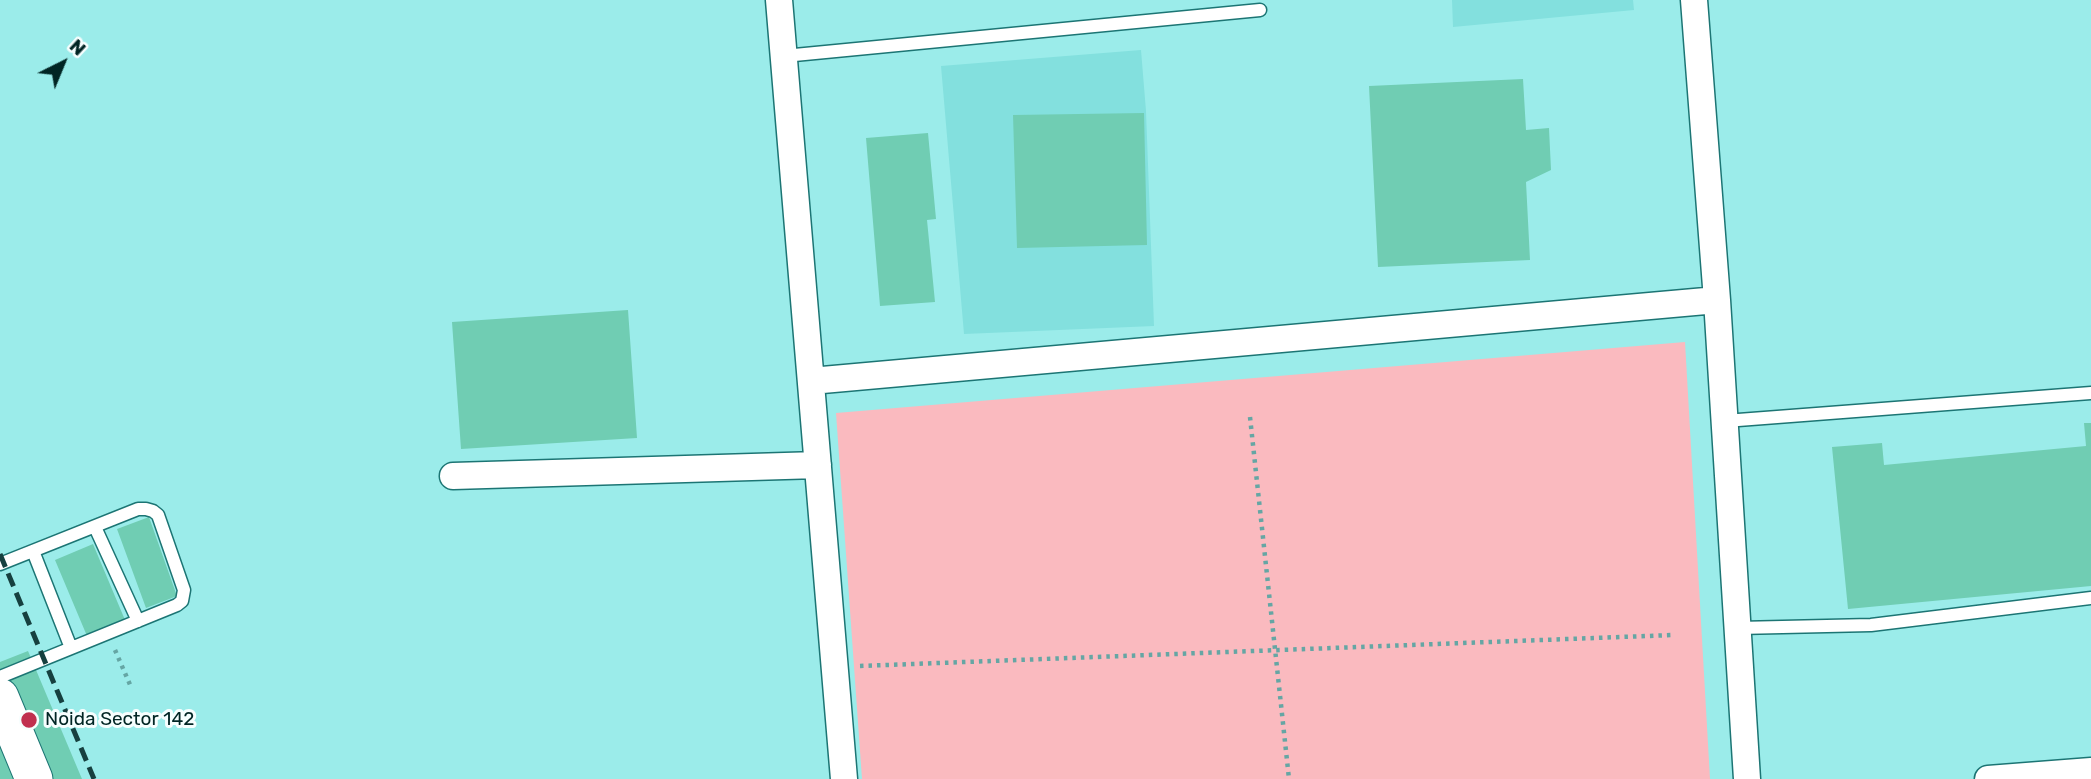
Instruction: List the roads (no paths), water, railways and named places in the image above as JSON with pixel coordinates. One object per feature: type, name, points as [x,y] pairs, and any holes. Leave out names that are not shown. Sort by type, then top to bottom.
[{"type":"street","points":[[779,0],[844,779]]},
{"type":"street","points":[[1694,0],[1717,300],[1747,779]]},
{"type":"street","points":[[811,381],[1717,300]]},
{"type":"street","points":[[453,476],[818,465]]},
{"type":"street","points":[[0,697],[34,779]]},
{"type":"street","points":[[1988,779],[2091,771]]},
{"type":"lane","points":[[785,56],[1260,10]]},
{"type":"lane","points":[[1725,421],[2091,393]]},
{"type":"lane","points":[[0,564],[138,509],[146,509],[158,515],[184,595],[177,605],[0,677]]},
{"type":"lane","points":[[95,527],[138,621]]},
{"type":"lane","points":[[33,551],[71,649]]},
{"type":"lane","points":[[1738,628],[1871,625],[2091,598]]},
{"type":"railway","points":[[0,554],[94,779]]},
{"type":"place","name":"Noida Sector 142","points":[[29,720]]}]
